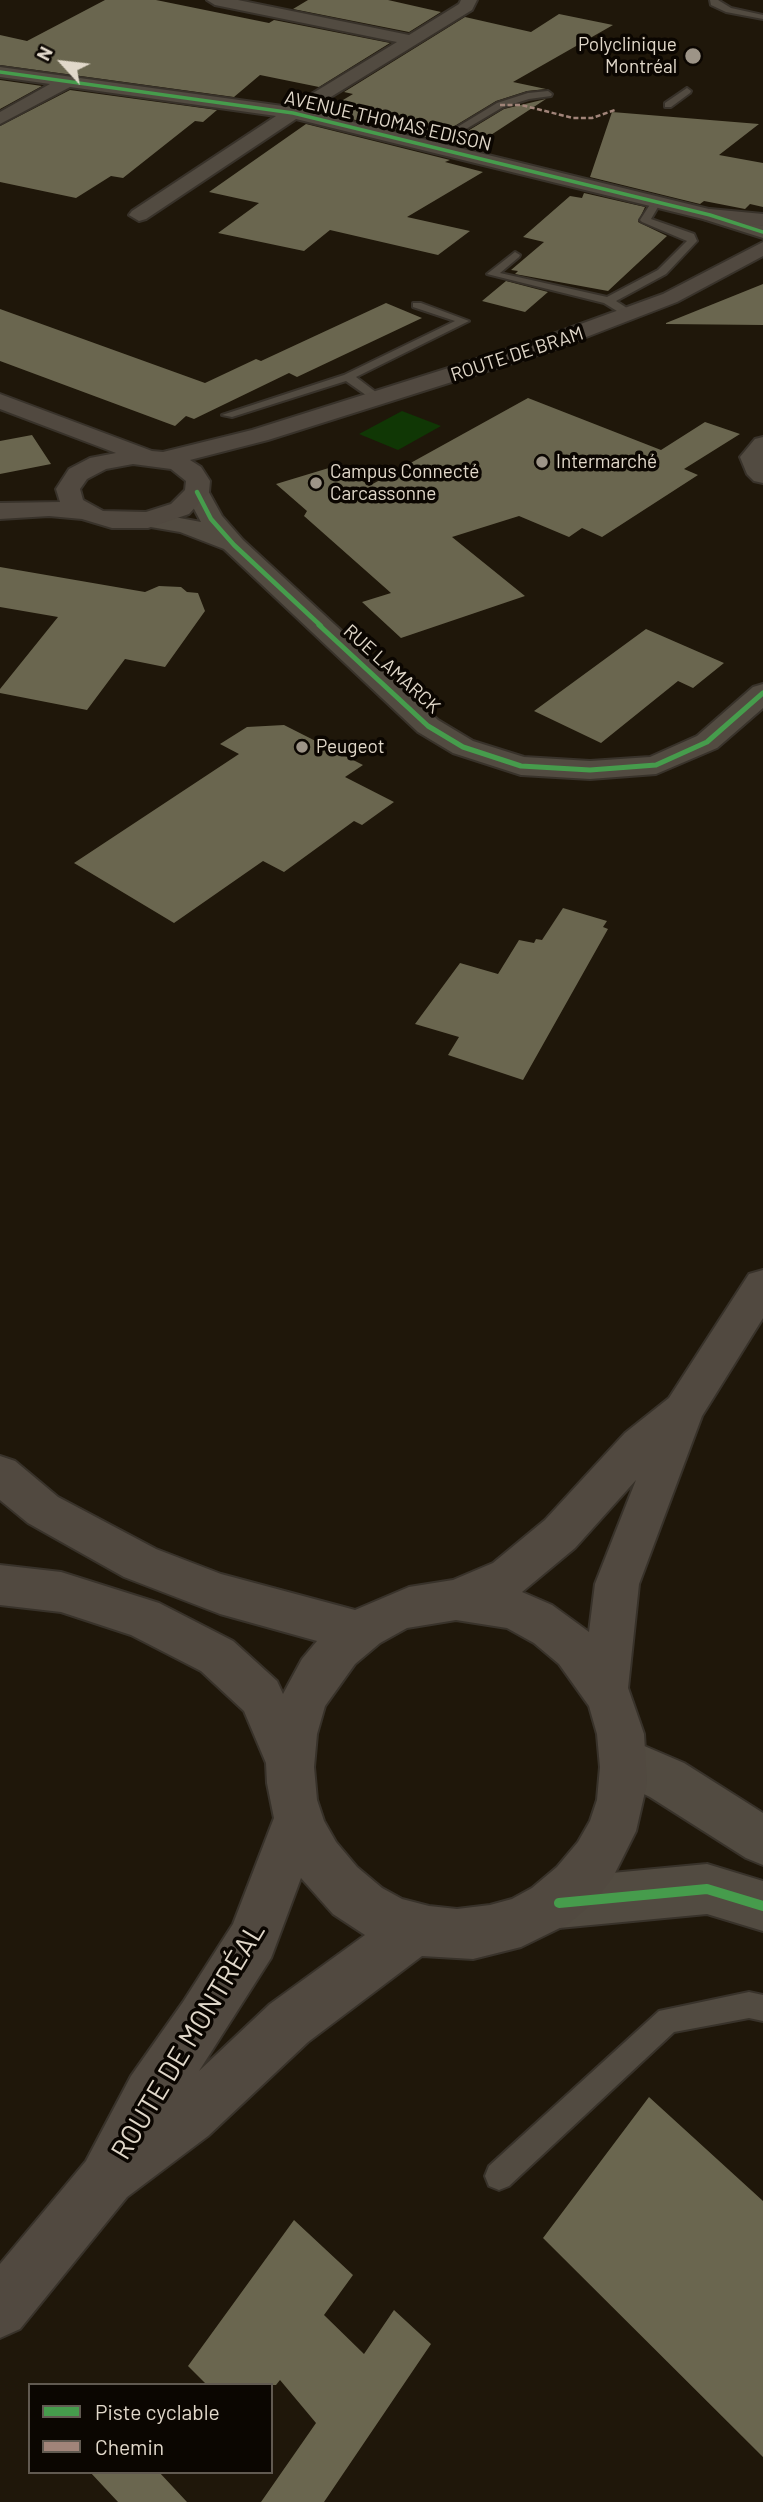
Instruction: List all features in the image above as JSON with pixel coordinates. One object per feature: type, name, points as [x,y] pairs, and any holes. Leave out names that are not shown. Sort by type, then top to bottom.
[{"type":"main road","points":[[710,215],[763,220]]},
{"type":"main road","name":"ROUTE DE BRAM","points":[[0,499],[79,475],[115,459],[157,458],[260,435],[542,346],[670,298],[763,248]]},
{"type":"main road","points":[[670,298],[763,259]]},
{"type":"main road","points":[[0,401],[157,458]]},
{"type":"main road","points":[[62,425],[78,442],[85,457],[79,475],[68,488],[69,497],[83,512]]},
{"type":"main road","name":"ROUTE DE BRAM","points":[[0,512],[49,508],[83,512],[112,520],[148,520],[180,509],[198,487],[260,435]]},
{"type":"main road","name":"ROUTE DE BRAM","points":[[157,458],[180,464],[192,472],[198,487]]},
{"type":"main road","points":[[605,1687],[617,1584],[684,1410],[763,1284]]},
{"type":"main road","points":[[285,1751],[297,1705],[321,1664],[357,1631],[402,1610],[451,1602],[509,1577],[560,1534],[640,1446],[684,1410]]},
{"type":"main road","points":[[0,1474],[43,1510],[139,1563],[220,1594],[357,1631]]},
{"type":"main road","points":[[0,1585],[61,1592],[143,1618],[217,1656],[261,1696],[285,1751],[288,1788],[297,1822],[325,1868],[366,1905],[418,1927],[468,1933],[516,1924],[559,1903],[600,1863],[623,1813],[628,1762],[621,1721],[605,1687],[565,1641],[511,1611],[451,1602]]},
{"type":"main road","name":"ROUTE DE MONTRÉAL","points":[[0,2309],[106,2181],[150,2095],[202,2021],[253,1940],[297,1822]]},
{"type":"main road","name":"ROUTE DE MONTRÉAL","points":[[106,2181],[189,2117],[289,2023],[418,1927]]},
{"type":"street","points":[[215,0],[410,40]]},
{"type":"street","points":[[139,215],[293,113],[466,7],[469,0]]},
{"type":"street","name":"AVENUE THOMAS EDISON","points":[[0,72],[293,113],[710,215],[731,224],[763,232]]},
{"type":"street","points":[[0,119],[65,83]]},
{"type":"street","points":[[726,266],[738,246],[738,234],[731,224]]},
{"type":"street","points":[[763,444],[752,457],[756,469],[763,476]]},
{"type":"street","name":"RUE LAMARCK","points":[[198,487],[211,519],[234,545],[428,726],[463,747],[522,766],[590,770],[656,765],[707,743],[763,693]]},
{"type":"street","name":"RUE LAMARCK","points":[[148,520],[185,525],[234,545]]},
{"type":"street","points":[[628,1762],[667,1780],[763,1841]]},
{"type":"street","points":[[559,1903],[706,1889],[763,1906]]},
{"type":"lane","points":[[714,0],[714,3],[729,10],[763,17]]},
{"type":"lane","points":[[668,105],[687,90]]},
{"type":"lane","points":[[431,146],[500,105],[528,96],[548,94]]},
{"type":"lane","points":[[608,301],[662,272],[692,241],[690,236],[684,233],[661,228],[645,220],[656,202]]},
{"type":"lane","points":[[515,256],[492,274],[608,301],[629,314]]},
{"type":"lane","points":[[228,415],[348,377],[464,321],[417,305]]},
{"type":"lane","points":[[348,377],[377,398]]},
{"type":"lane","points":[[499,2176],[668,2020],[749,2005],[763,2008]]},
{"type":"shaded area","points":[[402,411],[441,426],[398,450],[359,434]]},
{"type":"building","points":[[105,0],[156,0],[269,23],[274,20],[390,43],[319,87],[260,75],[234,97],[0,65],[0,35],[27,41]]},
{"type":"building","points":[[308,0],[388,0],[441,12],[409,32],[293,9]]},
{"type":"building","points":[[559,14],[613,25],[513,82],[546,89],[527,91],[496,101],[433,139],[323,112],[353,94],[344,92],[465,17],[531,32]]},
{"type":"building","points":[[0,80],[42,86],[0,109]]},
{"type":"building","points":[[70,90],[217,110],[203,122],[195,121],[123,178],[111,176],[76,198],[0,182],[0,126]]},
{"type":"building","points":[[546,99],[471,148],[448,143],[504,109]]},
{"type":"building","points":[[612,112],[759,124],[719,155],[763,163],[763,207],[750,204],[745,209],[704,201],[700,204],[590,177]]},
{"type":"building","points":[[306,124],[450,160],[445,162],[483,172],[407,217],[470,231],[438,255],[330,230],[304,251],[218,233],[259,203],[209,192]]},
{"type":"building","points":[[584,193],[645,207],[638,222],[667,236],[608,291],[515,274],[518,271],[511,270],[544,242],[523,237],[570,196],[582,198]]},
{"type":"building","points":[[506,281],[548,292],[525,312],[482,301]]},
{"type":"building","points":[[763,284],[763,325],[666,324],[666,323]]},
{"type":"building","points":[[386,303],[422,318],[297,377],[289,373],[194,419],[186,416],[175,426],[0,361],[0,309],[205,383],[256,359],[261,361]]},
{"type":"building","points":[[528,398],[661,450],[705,422],[740,434],[684,469],[698,475],[602,537],[582,528],[569,537],[519,516],[452,537],[525,596],[401,638],[362,602],[391,593],[304,516],[307,511],[276,484],[342,464],[369,486]]},
{"type":"building","points":[[32,435],[51,464],[0,474],[0,441]]},
{"type":"building","points":[[0,567],[145,592],[159,586],[181,587],[187,592],[198,593],[205,611],[165,667],[125,659],[87,710],[0,693],[0,689],[58,617],[0,607]]},
{"type":"building","points":[[646,629],[724,663],[693,688],[678,681],[601,743],[534,711]]},
{"type":"building","points":[[284,725],[363,765],[345,777],[394,802],[362,825],[354,821],[284,872],[263,861],[174,923],[74,863],[239,754],[220,744],[247,727]]},
{"type":"building","points":[[563,908],[607,921],[603,927],[608,929],[523,1080],[448,1055],[459,1037],[415,1024],[460,963],[498,974],[519,940],[534,943],[536,939],[542,940]]},
{"type":"building","points":[[649,2097],[763,2201],[763,2457],[543,2238]]},
{"type":"building","points":[[294,2220],[353,2275],[324,2315],[364,2354],[394,2310],[431,2344],[324,2502],[261,2502],[316,2423],[280,2380],[276,2385],[205,2383],[188,2366]]},
{"type":"building","points":[[92,2474],[161,2474],[187,2502],[118,2502]]},
{"type":"marked path","points":[[500,105],[521,105],[573,118],[592,118],[615,110]]},
{"type":"cycle path","points":[[0,72],[293,113],[710,215],[763,232]]},
{"type":"cycle path","points":[[197,492],[211,519],[234,545],[428,726],[463,747],[521,766],[590,770],[656,765],[707,742],[763,693]]},
{"type":"cycle path","points":[[559,1903],[707,1889],[763,1906]]},
{"type":"place","name":"Polyclinique Montréal","points":[[693,56]]},
{"type":"place","name":"Intermarché","points":[[542,462]]},
{"type":"place","name":"Campus Connecté Carcassonne","points":[[316,483]]},
{"type":"place","name":"Peugeot","points":[[302,747]]}]
